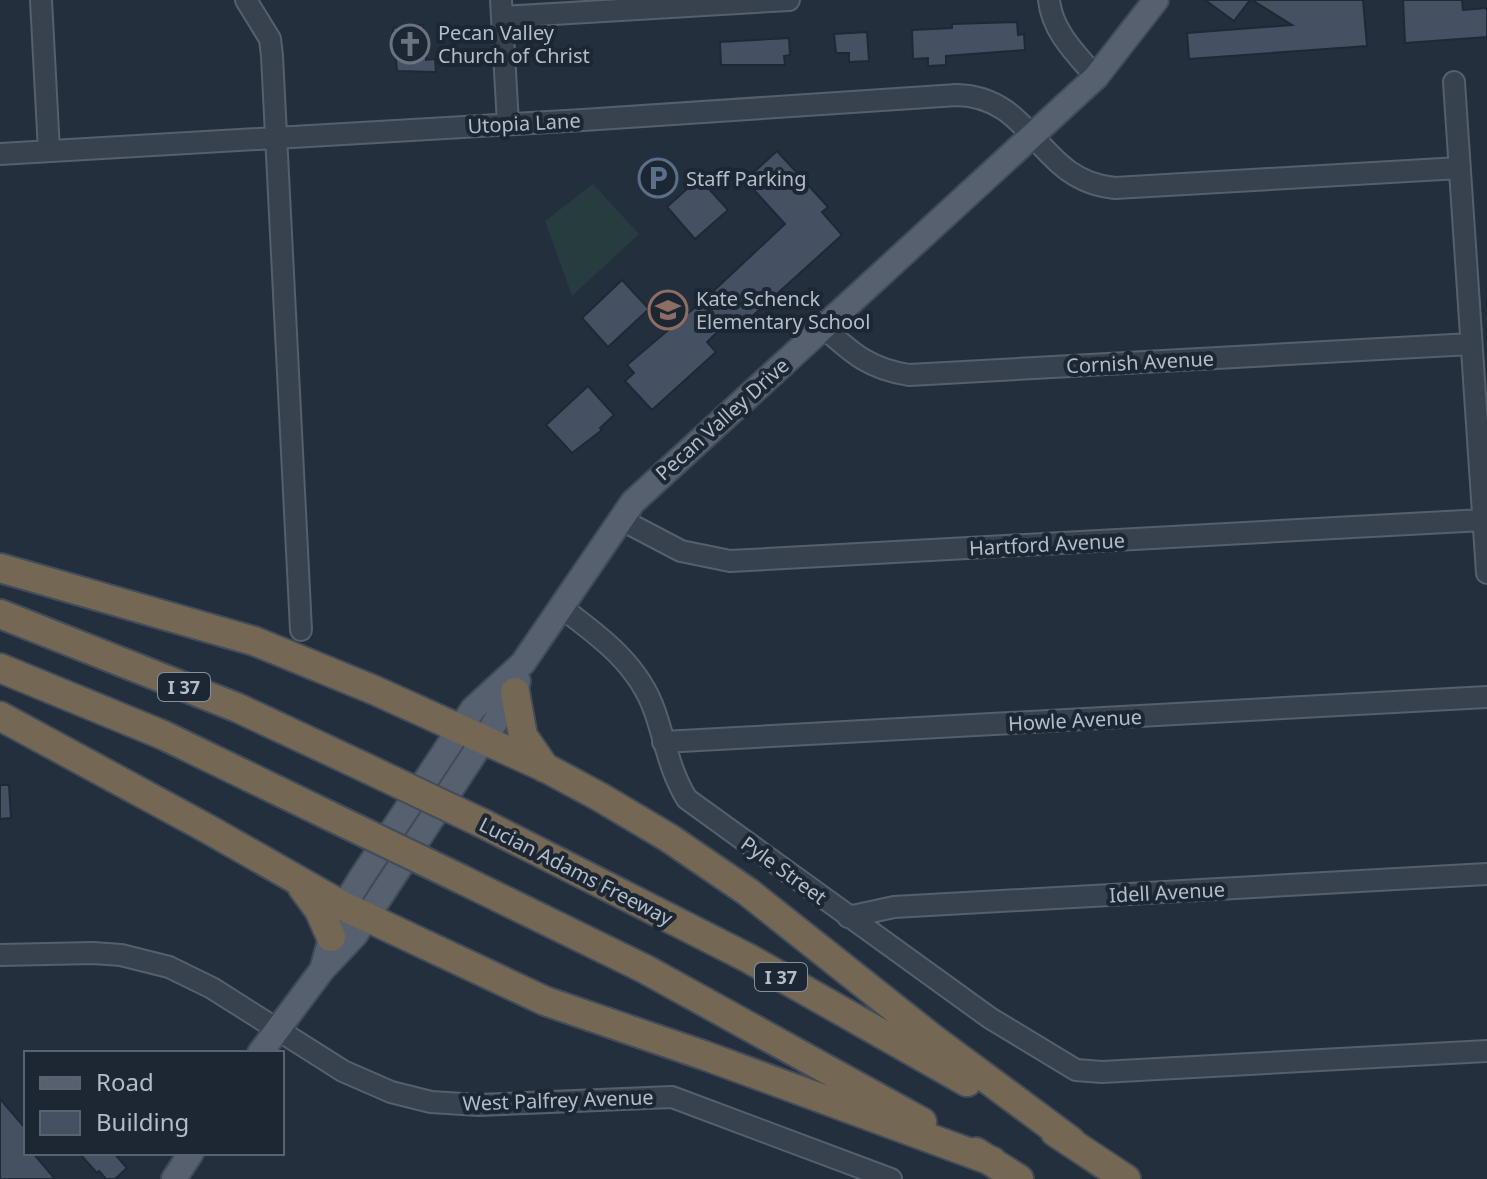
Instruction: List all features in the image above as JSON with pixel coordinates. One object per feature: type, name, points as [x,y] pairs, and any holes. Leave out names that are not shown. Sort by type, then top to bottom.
[{"type":"highway","points":[[0,568],[254,641],[374,690],[546,768],[658,831],[748,892],[932,1038],[1071,1141]]},
{"type":"highway","name":"Lucian Adams Freeway","points":[[0,614],[238,708],[484,824],[748,958],[1071,1141],[1126,1179]]},
{"type":"highway","name":"I 37","points":[[0,668],[163,735],[712,1004],[1019,1179]]},
{"type":"highway","points":[[515,692],[523,736],[546,768]]},
{"type":"highway","points":[[0,716],[355,912],[545,1001],[706,1056],[992,1161]]},
{"type":"highway","points":[[297,880],[319,910],[331,937]]},
{"type":"main road","name":"Pecan Valley Drive","points":[[472,735],[473,709],[523,663],[620,519],[650,484],[1096,77],[1156,0]]},
{"type":"main road","name":"Pecan Valley Drive","points":[[322,970],[331,937],[355,912],[472,735],[515,692],[523,663]]},
{"type":"main road","name":"Pecan Valley Drive","points":[[261,1051],[322,970],[355,935],[355,912]]},
{"type":"main road","points":[[175,1179],[190,1155]]},
{"type":"street","points":[[41,0],[49,151]]},
{"type":"street","points":[[246,0],[270,39],[301,630]]},
{"type":"street","points":[[508,124],[501,8],[789,0]]},
{"type":"street","points":[[1049,0],[1054,22],[1068,45],[1096,77]]},
{"type":"street","points":[[1454,82],[1487,573]]},
{"type":"street","name":"Utopia Lane","points":[[0,154],[957,95],[986,98],[997,104],[1018,120],[1060,165],[1096,186],[1115,188],[1459,168]]},
{"type":"street","name":"Cornish Avenue","points":[[823,327],[861,360],[879,369],[909,375],[1471,344]]},
{"type":"street","name":"Hartford Avenue","points":[[620,519],[681,551],[730,561],[1483,520]]},
{"type":"street","name":"Pyle Street","points":[[562,608],[601,637],[631,668],[647,693],[687,799],[990,1018],[1076,1070],[1102,1072],[1487,1051]]},
{"type":"street","name":"Howle Avenue","points":[[663,742],[1487,697]]},
{"type":"street","name":"Idell Avenue","points":[[848,917],[894,907],[1487,874]]},
{"type":"street","name":"West Palfrey Avenue","points":[[0,955],[93,953],[150,961],[169,967],[212,988],[343,1071],[391,1092],[431,1102],[520,1105],[672,1097],[891,1179]]},
{"type":"green space","points":[[593,184],[639,234],[572,296],[545,221]]},
{"type":"building","points":[[1205,0],[1250,0],[1234,21]]},
{"type":"building","points":[[1252,0],[1363,0],[1367,46],[1189,59],[1187,33],[1292,25]]},
{"type":"building","points":[[1403,0],[1462,0],[1463,10],[1487,8],[1487,37],[1405,43]]},
{"type":"building","points":[[1017,22],[1018,35],[1024,34],[1025,50],[946,56],[946,65],[928,66],[928,58],[913,59],[912,30],[952,28],[952,24]]},
{"type":"building","name":"Pecan Valley Church of Christ","points":[[423,25],[426,60],[435,59],[436,72],[397,71],[393,28]]},
{"type":"building","points":[[867,32],[869,61],[849,62],[849,53],[836,53],[834,34]]},
{"type":"building","points":[[789,38],[790,55],[784,56],[785,65],[721,65],[720,42]]},
{"type":"building","points":[[777,151],[828,207],[822,212],[842,235],[737,330],[729,321],[707,342],[716,352],[652,410],[625,381],[634,373],[627,365],[706,298],[785,224],[745,180]]},
{"type":"building","points":[[699,178],[728,210],[695,239],[667,207]]},
{"type":"building","points":[[622,280],[649,309],[608,347],[582,318]]},
{"type":"building","points":[[588,386],[614,415],[600,428],[602,430],[572,453],[546,425]]},
{"type":"building","points":[[0,785],[9,785],[11,818],[0,819]]},
{"type":"building","points":[[0,1099],[24,1127],[24,1155],[35,1155],[55,1179],[0,1179]]},
{"type":"building","points":[[81,1155],[116,1155],[127,1168],[115,1179],[106,1179],[99,1171],[97,1173]]},
{"type":"place","name":"Pecan Valley Church of Christ","points":[[410,44]]},
{"type":"place","name":"Staff Parking","points":[[658,178]]},
{"type":"place","name":"Kate Schenck Elementary School","points":[[668,310]]}]
